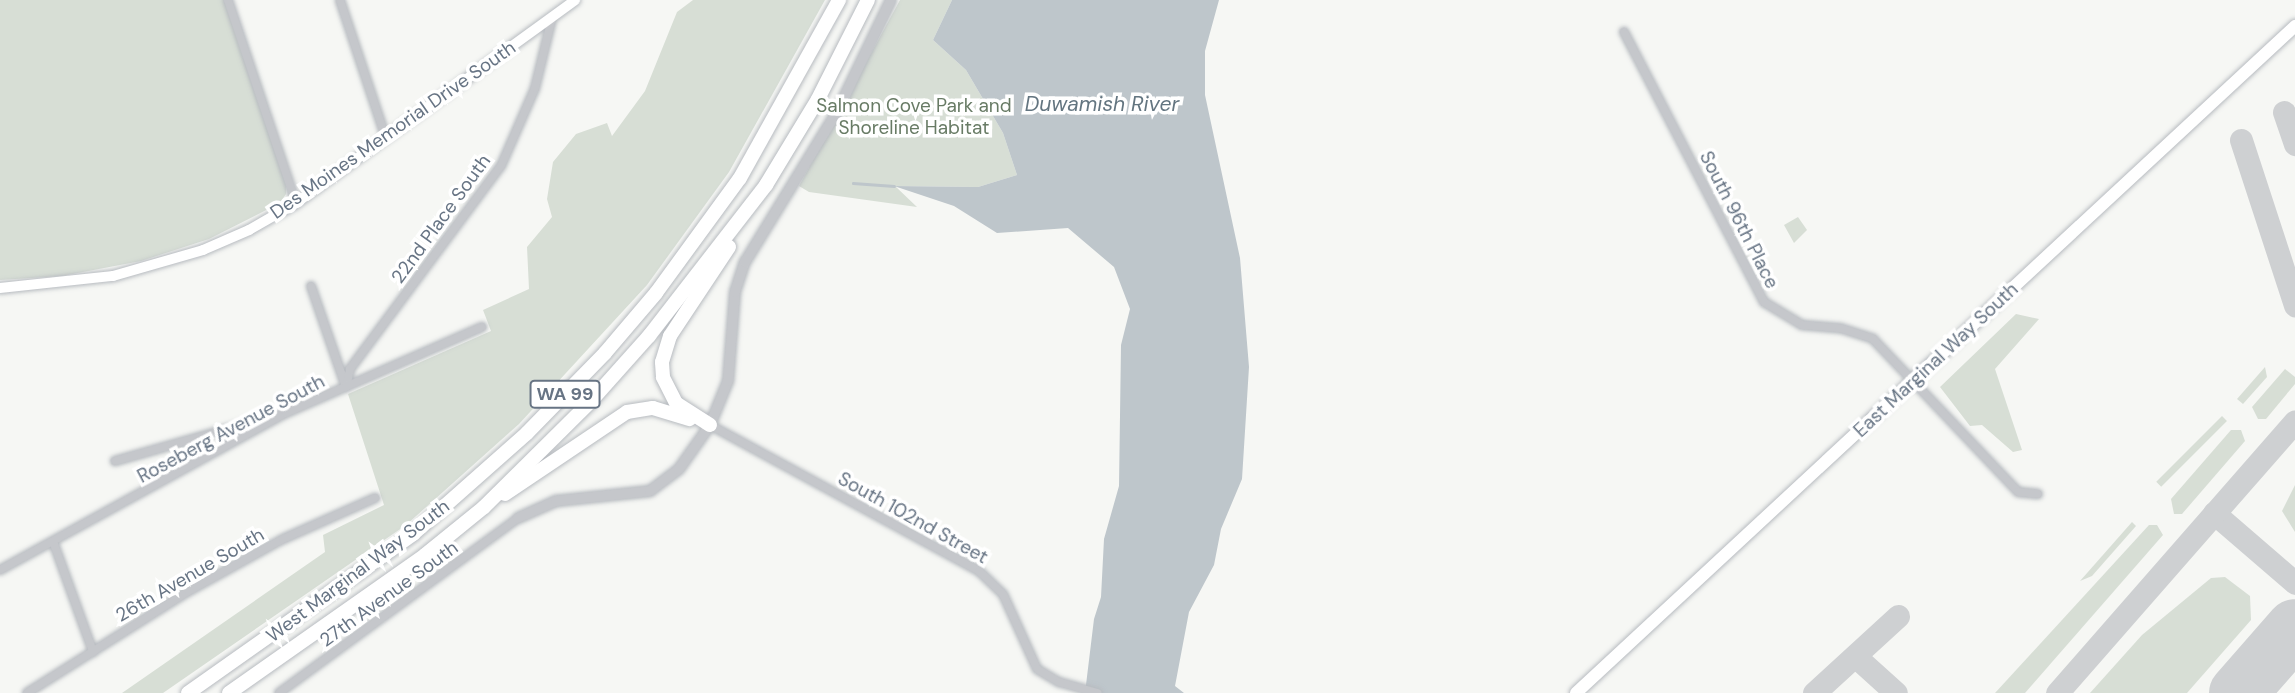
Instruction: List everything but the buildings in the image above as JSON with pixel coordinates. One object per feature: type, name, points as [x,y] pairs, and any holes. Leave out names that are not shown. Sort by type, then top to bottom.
[{"type":"highway","name":"West Marginal Way South","points":[[188,693],[413,534],[498,460],[605,353],[656,293],[740,178],[839,0]]},
{"type":"highway","name":"West Marginal Way South","points":[[229,693],[425,555],[484,507],[649,336],[766,185],[818,99],[868,0]]},
{"type":"highway","points":[[710,425],[676,403],[663,377],[664,350],[766,185]]},
{"type":"highway","points":[[484,507],[627,412],[653,408],[710,425]]},
{"type":"main road","name":"Des Moines Memorial Drive South","points":[[0,288],[74,283],[155,266],[249,230],[296,203],[575,0]]},
{"type":"main road","name":"East Marginal Way South","points":[[1576,693],[2295,26]]},
{"type":"street","points":[[228,0],[296,203]]},
{"type":"street","points":[[340,0],[386,138]]},
{"type":"street","points":[[518,519],[556,501],[650,491],[679,469],[710,425],[728,381],[739,275],[837,112],[891,0]]},
{"type":"street","name":"22nd Place South","points":[[346,387],[350,369],[501,166],[535,88],[552,18]]},
{"type":"street","name":"South 96th Place","points":[[1624,32],[1764,302],[1802,325],[1864,334],[1884,347],[2018,492],[2038,494]]},
{"type":"street","points":[[311,286],[346,387]]},
{"type":"street","name":"Roseberg Avenue South","points":[[0,570],[54,544],[286,413],[482,327]]},
{"type":"street","points":[[115,461],[286,413]]},
{"type":"street","name":"South 102nd Street","points":[[710,425],[979,571],[1003,594],[1037,669],[1073,686],[1097,693]]},
{"type":"street","name":"26th Avenue South","points":[[27,693],[237,564],[375,498]]},
{"type":"street","name":"27th Avenue South","points":[[279,693],[518,519]]},
{"type":"street","points":[[54,544],[93,652]]},
{"type":"green space","points":[[0,0],[224,0],[286,179],[286,194],[280,203],[209,239],[141,261],[62,276],[0,280]]},
{"type":"green space","points":[[693,0],[825,0],[729,172],[647,285],[519,424],[406,525],[163,693],[122,693],[325,552],[323,535],[384,505],[348,394],[491,331],[483,310],[529,289],[527,247],[552,217],[547,199],[553,162],[576,134],[607,123],[612,136],[645,91],[677,12]]},
{"type":"green space","name":"Salmon Cove Park and Shoreline Habitat","points":[[900,0],[952,0],[933,40],[966,70],[1003,133],[1017,175],[978,187],[895,186],[917,207],[809,192],[799,186]]},
{"type":"green space","points":[[1798,217],[1807,230],[1794,243],[1784,225]]},
{"type":"green space","points":[[2016,314],[2039,319],[1995,369],[2022,450],[2013,452],[1982,425],[1970,426],[1940,387]]},
{"type":"green space","points":[[2265,367],[2267,377],[2243,404],[2237,399]]},
{"type":"green space","points":[[2285,369],[2295,377],[2295,384],[2266,419],[2258,419],[2252,407]]},
{"type":"green space","points":[[2222,416],[2227,421],[2161,487],[2156,482]]},
{"type":"green space","points":[[2231,430],[2241,430],[2245,441],[2182,514],[2174,514],[2171,499]]},
{"type":"green space","points":[[2295,485],[2295,532],[2282,511]]},
{"type":"green space","points":[[2132,522],[2136,526],[2092,576],[2080,581]]},
{"type":"green space","points":[[2149,525],[2157,525],[2163,535],[2025,693],[1995,693]]},
{"type":"green space","points":[[2225,577],[2250,596],[2251,620],[2187,693],[2090,693],[2142,635],[2211,578]]},
{"type":"water","name":"Duwamish River","points":[[952,0],[1219,0],[1205,51],[1205,95],[1240,258],[1249,367],[1242,479],[1221,529],[1214,565],[1189,612],[1175,686],[1184,693],[1085,693],[1094,619],[1101,597],[1104,539],[1119,486],[1121,345],[1130,309],[1114,267],[1068,228],[997,233],[954,206],[894,186],[978,187],[1017,175],[1003,133],[966,70],[933,40]]},
{"type":"waterway","points":[[853,183],[894,186]]},
{"type":"taxiway","points":[[2284,112],[2295,144]]},
{"type":"taxiway","points":[[2241,140],[2295,305]]},
{"type":"taxiway","points":[[2057,693],[2295,421]]},
{"type":"taxiway","points":[[2214,513],[2295,583]]},
{"type":"taxiway","points":[[1814,693],[1898,616]]},
{"type":"taxiway","points":[[1855,656],[1896,693]]},
{"type":"runway","points":[[2238,693],[2295,628]]}]
